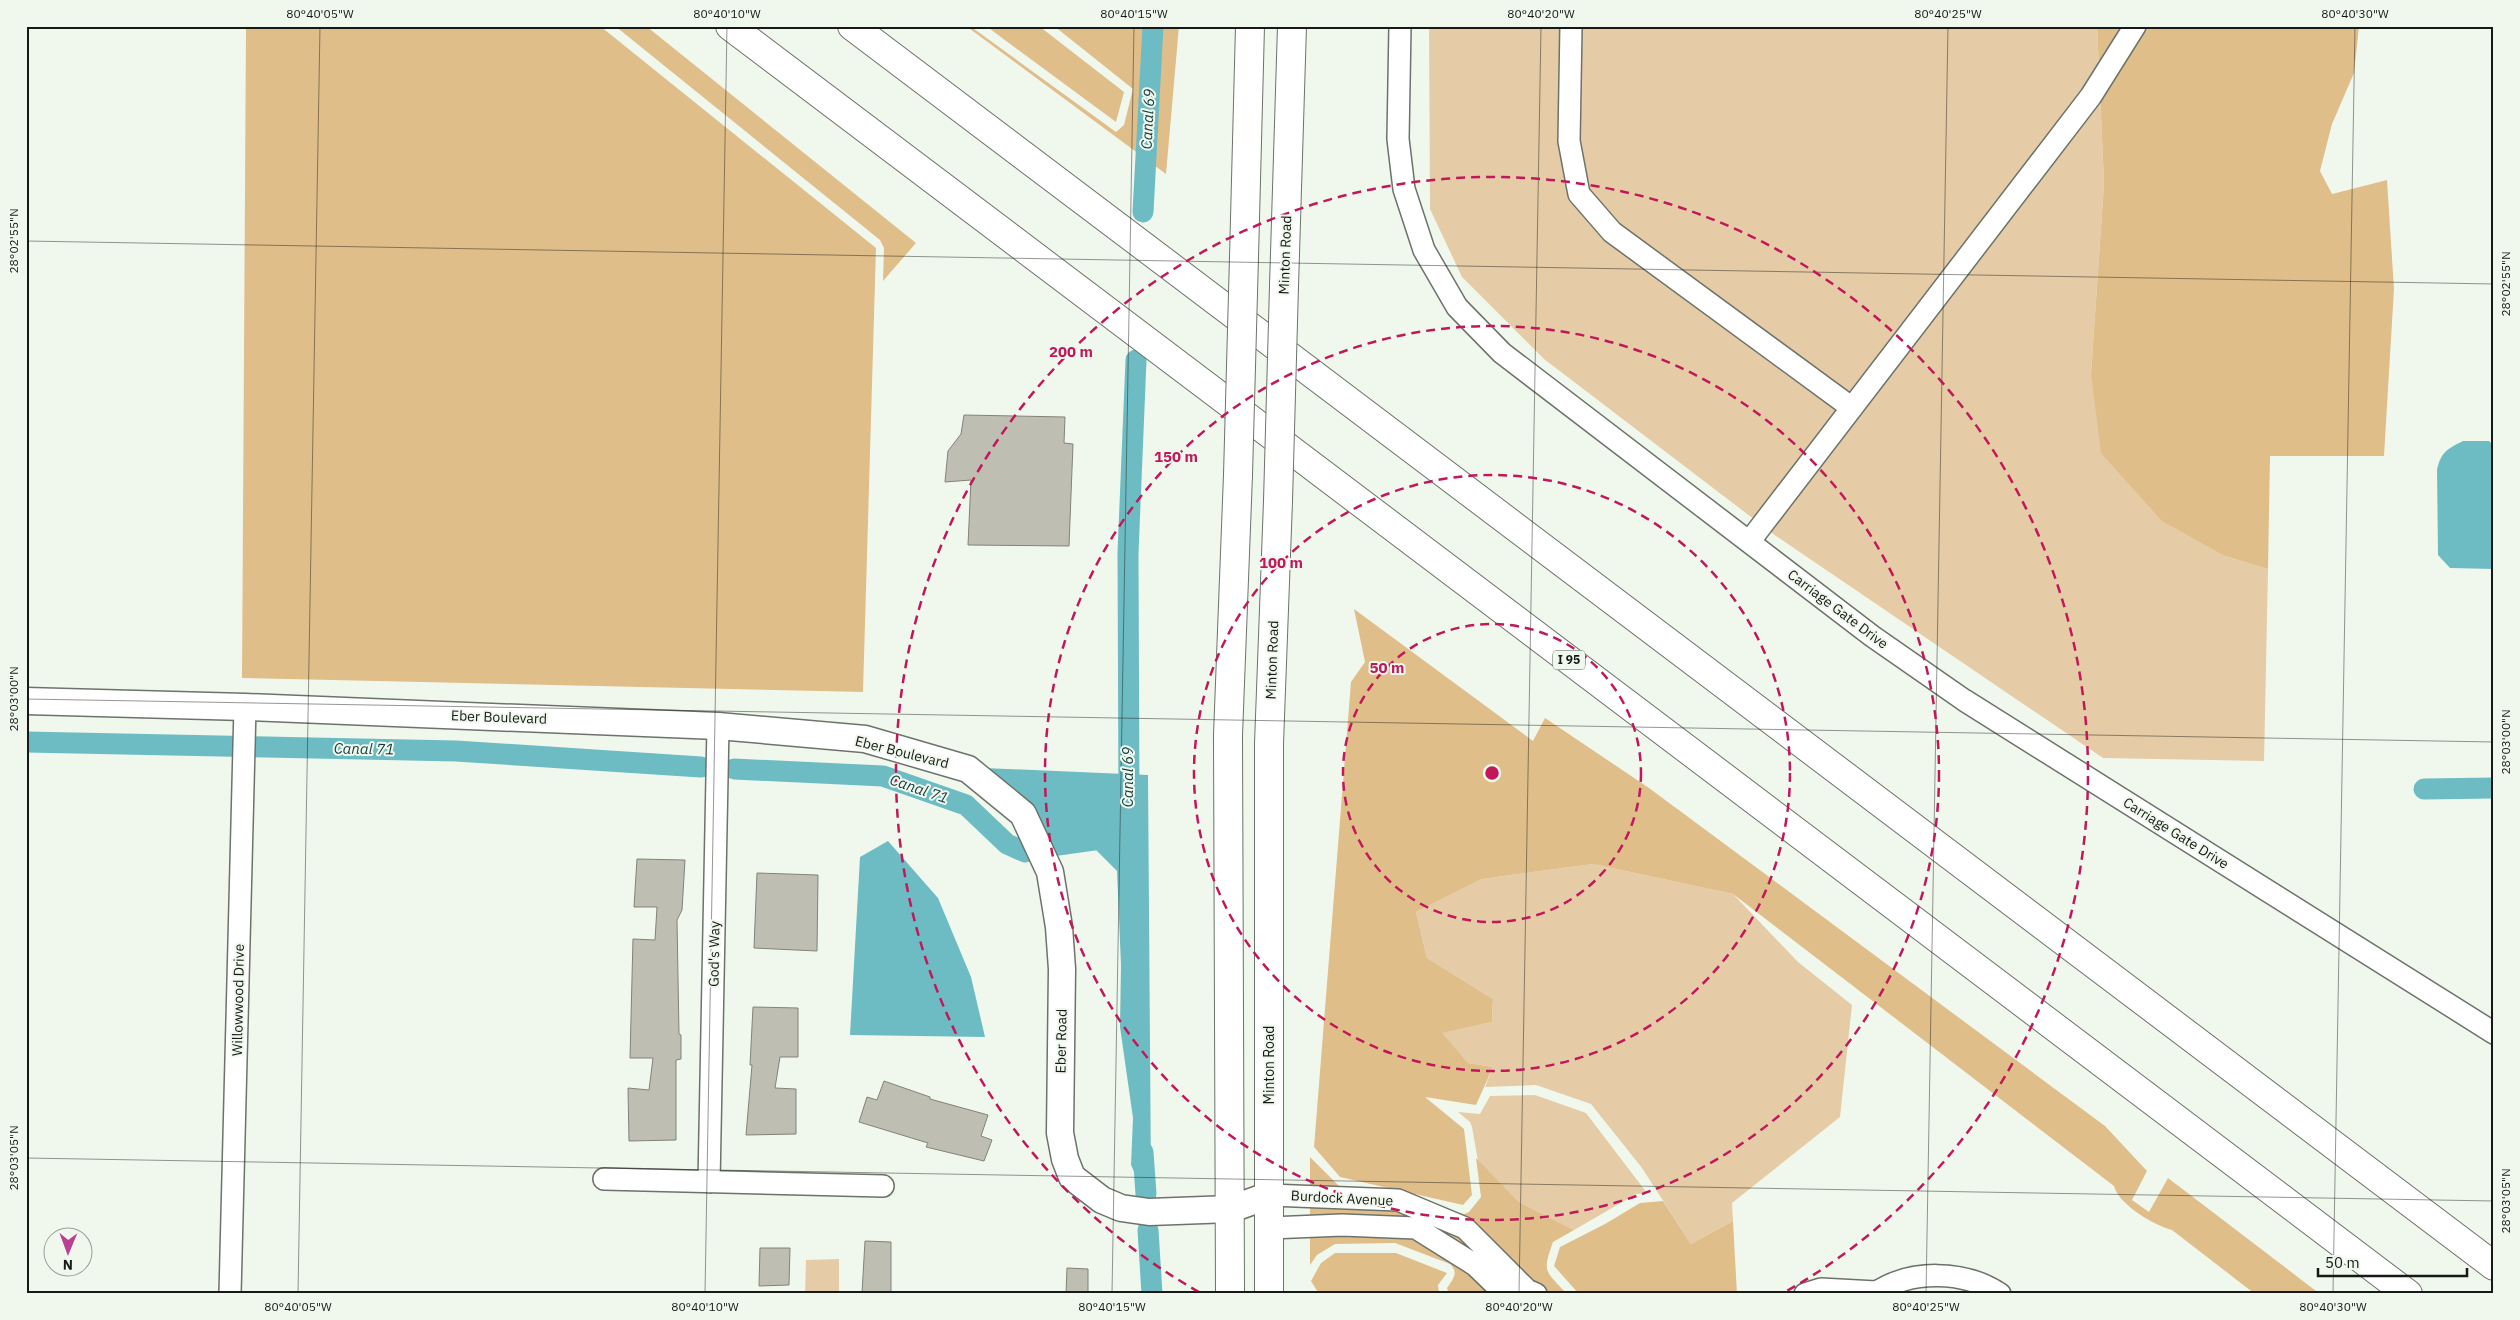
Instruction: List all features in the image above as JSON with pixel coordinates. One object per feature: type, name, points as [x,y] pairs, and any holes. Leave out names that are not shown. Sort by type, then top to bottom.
[{"type":"main road","name":"I 95","points":[[730,26],[2408,1294]]},
{"type":"main road","points":[[852,26],[2494,1266]]},
{"type":"main road","points":[[1230,1294],[1228,735],[1238,475],[1250,26]]},
{"type":"main road","name":"Minton Road","points":[[1269,1294],[1269,744],[1292,26]]},
{"type":"street","name":"Carriage Gate Drive","points":[[1400,26],[1398,139],[1404,189],[1424,250],[1457,307],[1502,353],[1872,636],[1964,700],[2494,1033]]},
{"type":"street","points":[[1571,26],[1569,142],[1579,194],[1612,232],[1852,408]]},
{"type":"street","points":[[1749,542],[2091,96],[2135,26]]},
{"type":"street","name":"Eber Boulevard","points":[[26,701],[244,715],[718,726],[865,739],[968,769]]},
{"type":"street","name":"Willowwood Drive","points":[[230,1294],[235,1166],[244,715]]},
{"type":"street","name":"God's Way","points":[[709,1182],[718,726]]},
{"type":"street","name":"Eber Road","points":[[968,769],[1023,814],[1050,872],[1059,927],[1062,969],[1060,1133],[1065,1159],[1072,1176],[1102,1200],[1121,1208],[1149,1212],[1231,1209],[1270,1194]]},
{"type":"street","points":[[604,1179],[883,1186]]},
{"type":"street","name":"Burdock Avenue","points":[[1270,1194],[1398,1200],[1465,1228],[1505,1294]]},
{"type":"street","name":"Eber Road","points":[[1231,1209],[1270,1228]]},
{"type":"street","name":"Burdock Avenue","points":[[1270,1228],[1342,1225],[1416,1228],[1482,1258],[1527,1290],[1536,1294]]},
{"type":"street","points":[[1806,1294],[1822,1289],[1875,1293],[1899,1280],[1937,1274],[1967,1279],[2000,1294]]},
{"type":"shaded area","points":[[246,26],[600,26],[876,248],[863,692],[242,678]]},
{"type":"shaded area","points":[[615,26],[646,26],[916,243],[883,281],[884,248],[880,240]]},
{"type":"shaded area","points":[[966,26],[970,26],[1116,132],[1124,125],[1133,89],[1054,26],[1179,26],[1166,174]]},
{"type":"shaded area","points":[[986,26],[1039,26],[1124,92],[1116,122]]},
{"type":"shaded area","points":[[1429,26],[2097,26],[2104,183],[2091,374],[2225,556],[2268,569],[2264,761],[2103,758],[1776,536],[1544,359],[1462,277],[1430,209]]},
{"type":"shaded area","points":[[2097,26],[2363,26],[2359,27],[2354,73],[2332,124],[2320,171],[2332,194],[2387,180],[2394,289],[2384,456],[2270,456],[2268,569],[2225,556],[2162,521],[2101,453],[2091,374],[2104,183]]},
{"type":"shaded area","points":[[1354,609],[1533,741],[1545,718],[1649,788],[2105,1126],[2147,1171],[2132,1200],[2149,1212],[2168,1178],[2320,1294],[2255,1294],[2172,1230],[2156,1224],[2130,1207],[2117,1193],[2114,1186],[1733,894],[1593,864],[1482,879],[1416,912],[1427,958],[1493,999],[1492,1022],[1442,1033],[1468,1063],[1493,1067],[1476,1105],[1425,1097],[1464,1129],[1472,1195],[1463,1205],[1340,1177],[1314,1147],[1351,682],[1365,662]]},
{"type":"shaded area","points":[[1593,864],[1733,894],[1798,962],[1852,1005],[1840,1117],[1732,1203],[1733,1221],[1691,1244],[1642,1168],[1591,1104],[1536,1085],[1485,1087],[1493,1067],[1468,1063],[1441,1033],[1492,1022],[1493,999],[1427,958],[1416,912],[1482,879]]},
{"type":"shaded area","points":[[1535,1095],[1586,1113],[1647,1193],[1636,1194],[1574,1230],[1519,1202],[1478,1161],[1470,1122],[1458,1112],[1480,1114],[1490,1096]]},
{"type":"shaded area","points":[[1310,1157],[1339,1186],[1464,1214],[1469,1212],[1481,1197],[1476,1158],[1519,1202],[1574,1230],[1553,1242],[1547,1260],[1550,1275],[1567,1294],[1449,1294],[1447,1288],[1455,1273],[1450,1264],[1395,1243],[1335,1244],[1317,1255],[1310,1265]]},
{"type":"shaded area","points":[[1663,1201],[1691,1244],[1733,1221],[1737,1294],[1579,1294],[1554,1266],[1560,1247],[1605,1224],[1640,1203]]},
{"type":"shaded area","points":[[1335,1253],[1396,1253],[1447,1273],[1438,1285],[1439,1294],[1319,1294],[1311,1281],[1321,1263]]},
{"type":"shaded area","points":[[839,1259],[839,1294],[805,1294],[806,1260]]},
{"type":"water","points":[[2463,441],[2489,441],[2494,446],[2494,569],[2450,568],[2438,555],[2437,470],[2443,455],[2453,446]]},
{"type":"water","points":[[984,768],[1148,775],[1151,1181],[1138,1180],[1131,1165],[1133,1118],[1120,1027],[1121,965],[1117,871],[1090,844],[1075,840],[1054,853]]},
{"type":"water","points":[[888,841],[938,898],[971,977],[985,1037],[850,1035],[860,857]]},
{"type":"building","points":[[964,415],[1065,417],[1064,443],[1073,444],[1069,546],[968,545],[971,480],[945,482],[948,451],[961,434]]},
{"type":"building","points":[[637,859],[685,860],[682,910],[677,920],[681,1059],[676,1060],[676,1140],[629,1141],[628,1088],[649,1090],[653,1058],[630,1058],[633,939],[655,940],[657,907],[634,907]]},
{"type":"building","points":[[757,873],[818,875],[817,951],[754,948]]},
{"type":"building","points":[[753,1007],[798,1008],[798,1057],[780,1057],[775,1088],[796,1089],[796,1134],[746,1135],[752,1065],[750,1065]]},
{"type":"building","points":[[884,1081],[930,1097],[930,1099],[988,1115],[981,1136],[992,1140],[984,1161],[926,1147],[928,1143],[859,1122],[867,1097],[877,1100]]},
{"type":"building","points":[[865,1241],[891,1242],[891,1294],[862,1293]]},
{"type":"building","points":[[760,1248],[790,1248],[789,1285],[759,1286]]},
{"type":"building","points":[[1067,1268],[1088,1269],[1088,1294],[1066,1294]]},
{"type":"waterway","name":"Canal 69","points":[[1143,212],[1153,26]]},
{"type":"waterway","name":"Canal 69","points":[[1129,802],[1128,553],[1136,360]]},
{"type":"waterway","name":"Canal 71","points":[[26,742],[456,751],[701,767]]},
{"type":"waterway","name":"Canal 71","points":[[734,769],[883,776],[966,805],[1007,844],[1025,852]]},
{"type":"waterway","points":[[2424,789],[2494,788]]},
{"type":"waterway","name":"Canal 71","points":[[1058,845],[1108,838]]},
{"type":"waterway","name":"Canal 69","points":[[1143,1152],[1146,1194]]},
{"type":"waterway","name":"Canal 69","points":[[1148,1230],[1152,1294]]}]
